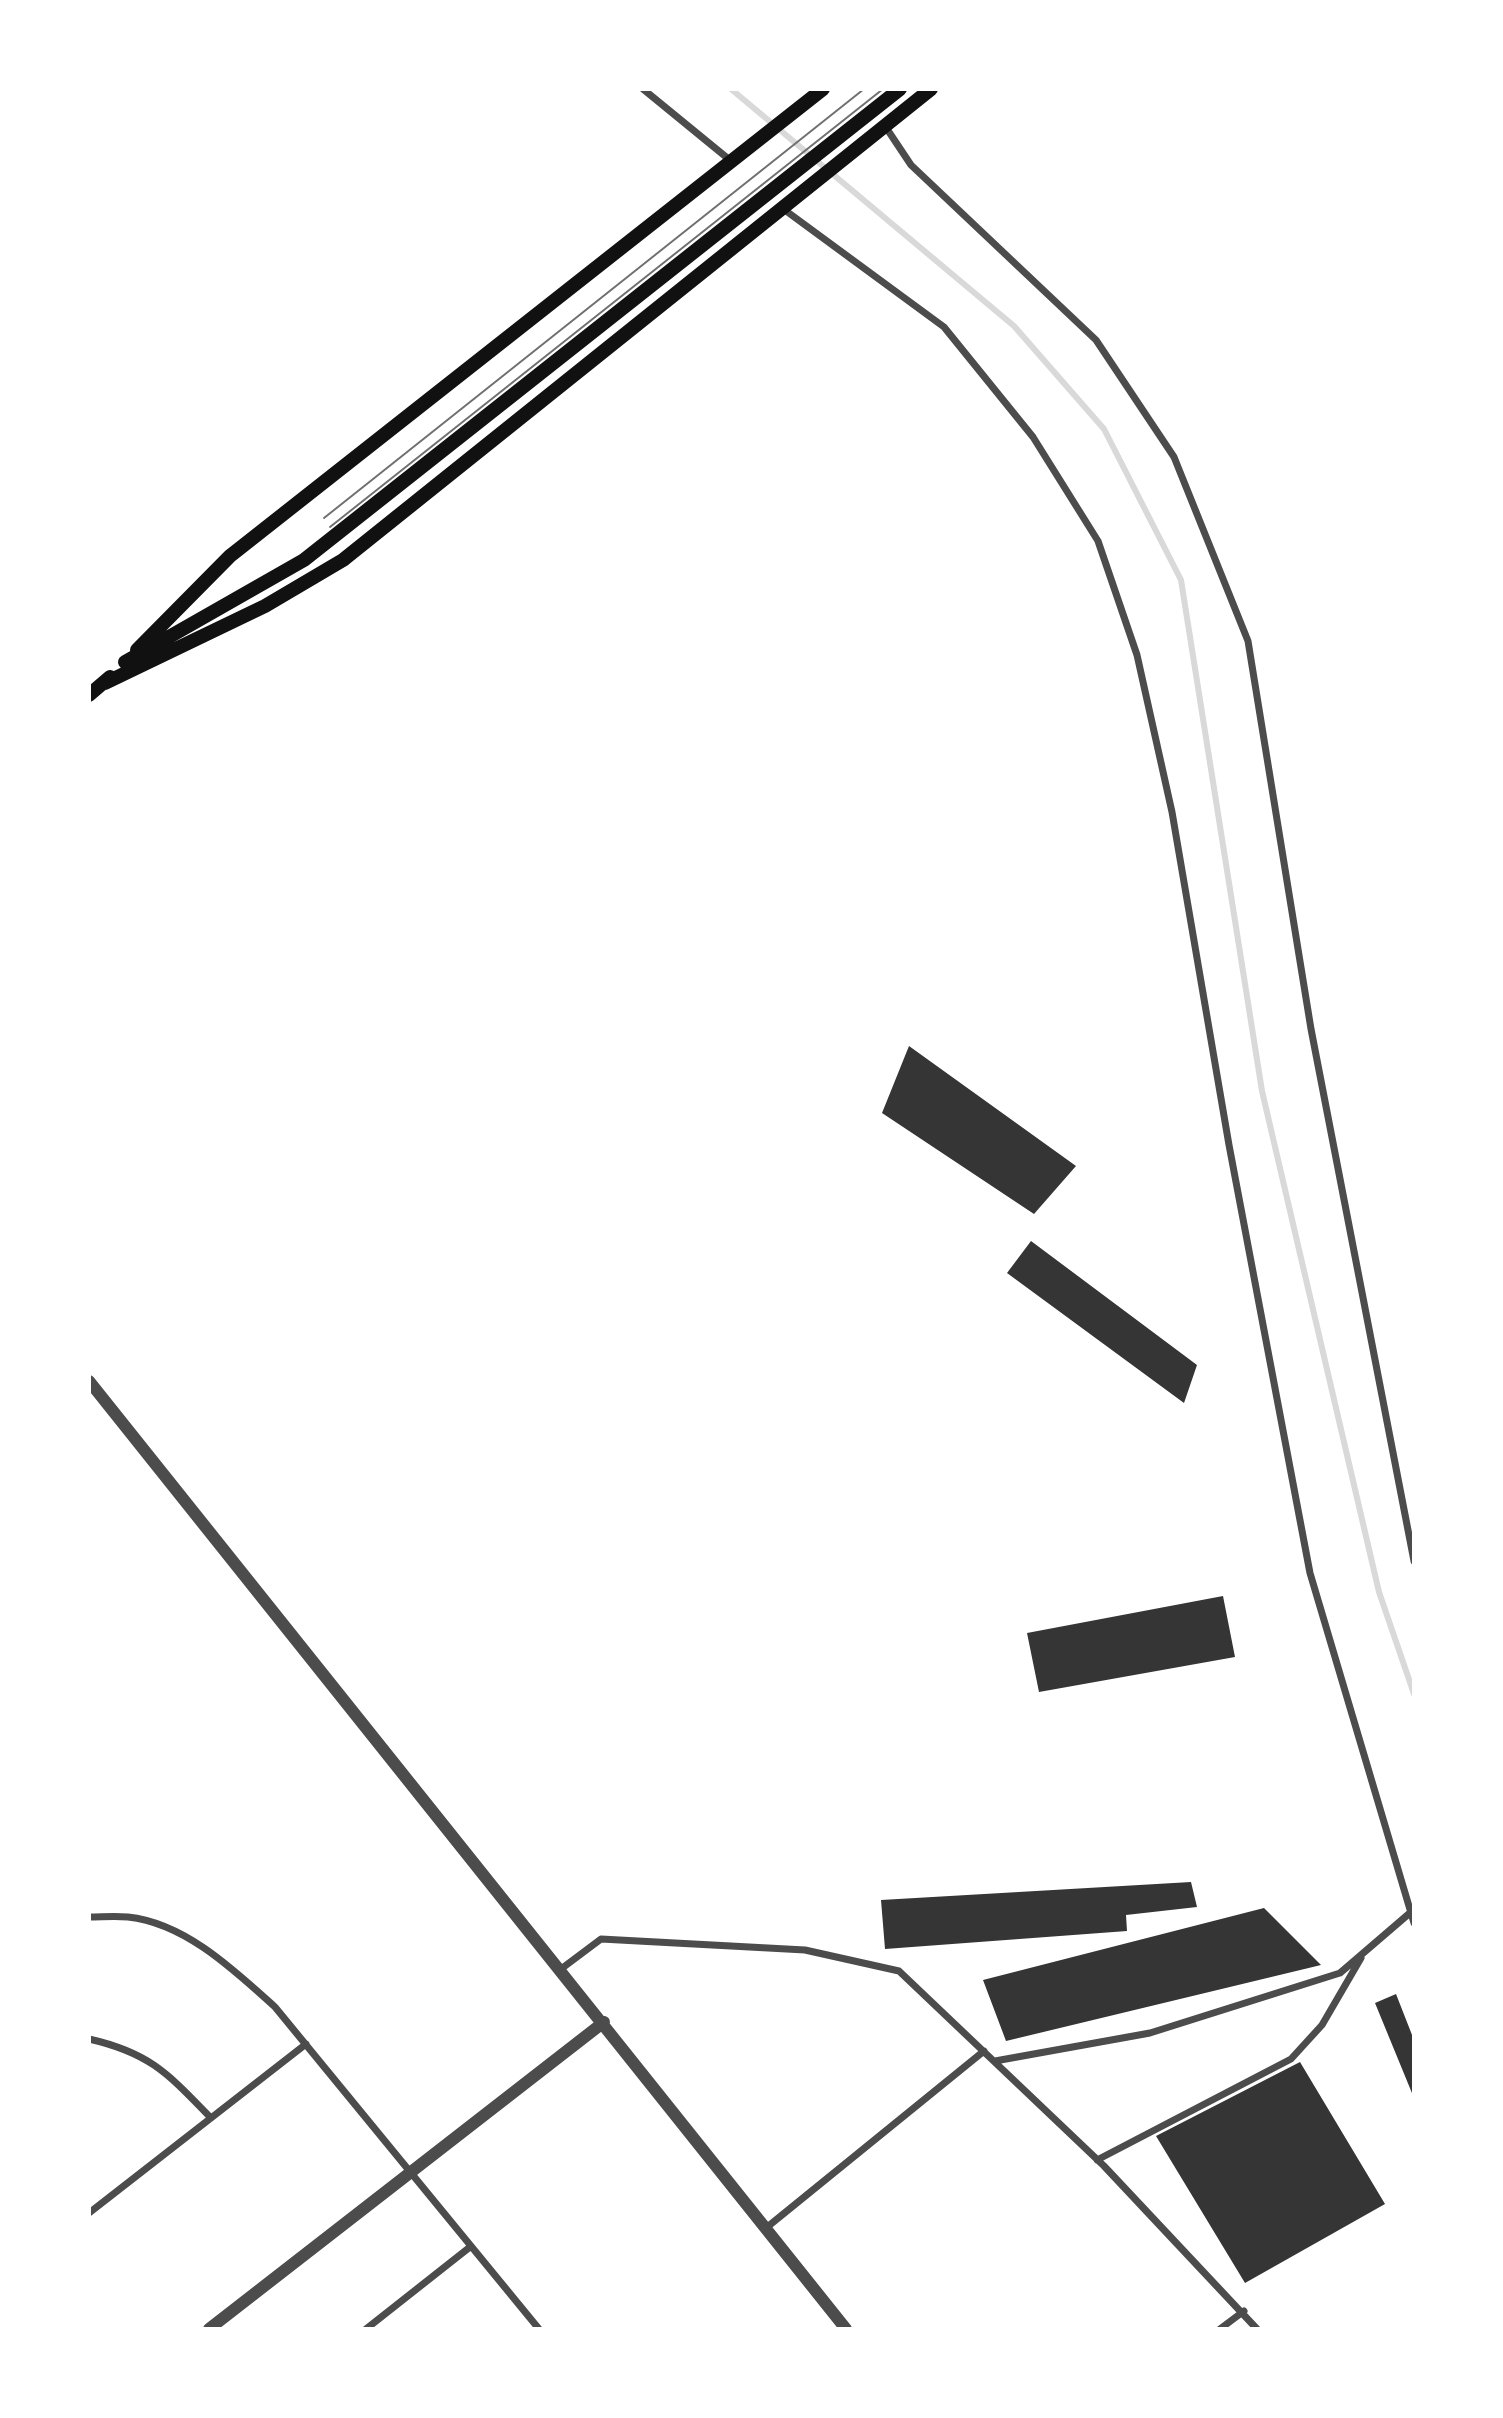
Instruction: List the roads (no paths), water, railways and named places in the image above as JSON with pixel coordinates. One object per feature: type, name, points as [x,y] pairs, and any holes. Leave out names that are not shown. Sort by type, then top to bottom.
[{"type":"main road","points":[[125,662],[304,560],[900,89]]},
{"type":"main road","points":[[105,683],[265,606],[343,560],[931,89]]},
{"type":"main road","points":[[89,695],[105,683],[230,556],[822,90]]},
{"type":"street","points":[[643,89],[733,160]]},
{"type":"street","points":[[886,126],[911,164],[1096,340],[1174,457],[1248,641],[1311,1029],[1414,1561]]},
{"type":"street","points":[[785,206],[944,327],[1033,437],[1098,541],[1138,655],[1172,811],[1229,1145],[1310,1573],[1414,1923]]},
{"type":"street","points":[[89,1381],[604,2022],[846,2329]]},
{"type":"street","points":[[995,2061],[1150,2033],[1340,1973],[1412,1912]]},
{"type":"street","points":[[89,1917],[130,1917],[179,1934],[229,1965],[275,2007],[409,2174],[539,2329]]},
{"type":"street","points":[[561,1969],[601,1940],[805,1950],[899,1971],[1097,2160],[1244,2311],[1257,2329]]},
{"type":"street","points":[[1097,2160],[1291,2059],[1322,2025],[1365,1951]]},
{"type":"street","points":[[209,2329],[604,2022]]},
{"type":"street","points":[[89,2039],[125,2048],[164,2069],[211,2118]]},
{"type":"street","points":[[89,2213],[306,2045]]},
{"type":"street","points":[[766,2228],[984,2051]]},
{"type":"street","points":[[366,2329],[470,2246]]},
{"type":"street","points":[[1220,2329],[1244,2311]]},
{"type":"waterway","points":[[731,89],[1014,326],[1104,429],[1181,580],[1262,1091],[1379,1592],[1414,1694]]},
{"type":"tram line","points":[[324,518],[864,89]]},
{"type":"tram line","points":[[330,527],[883,89]]}]
